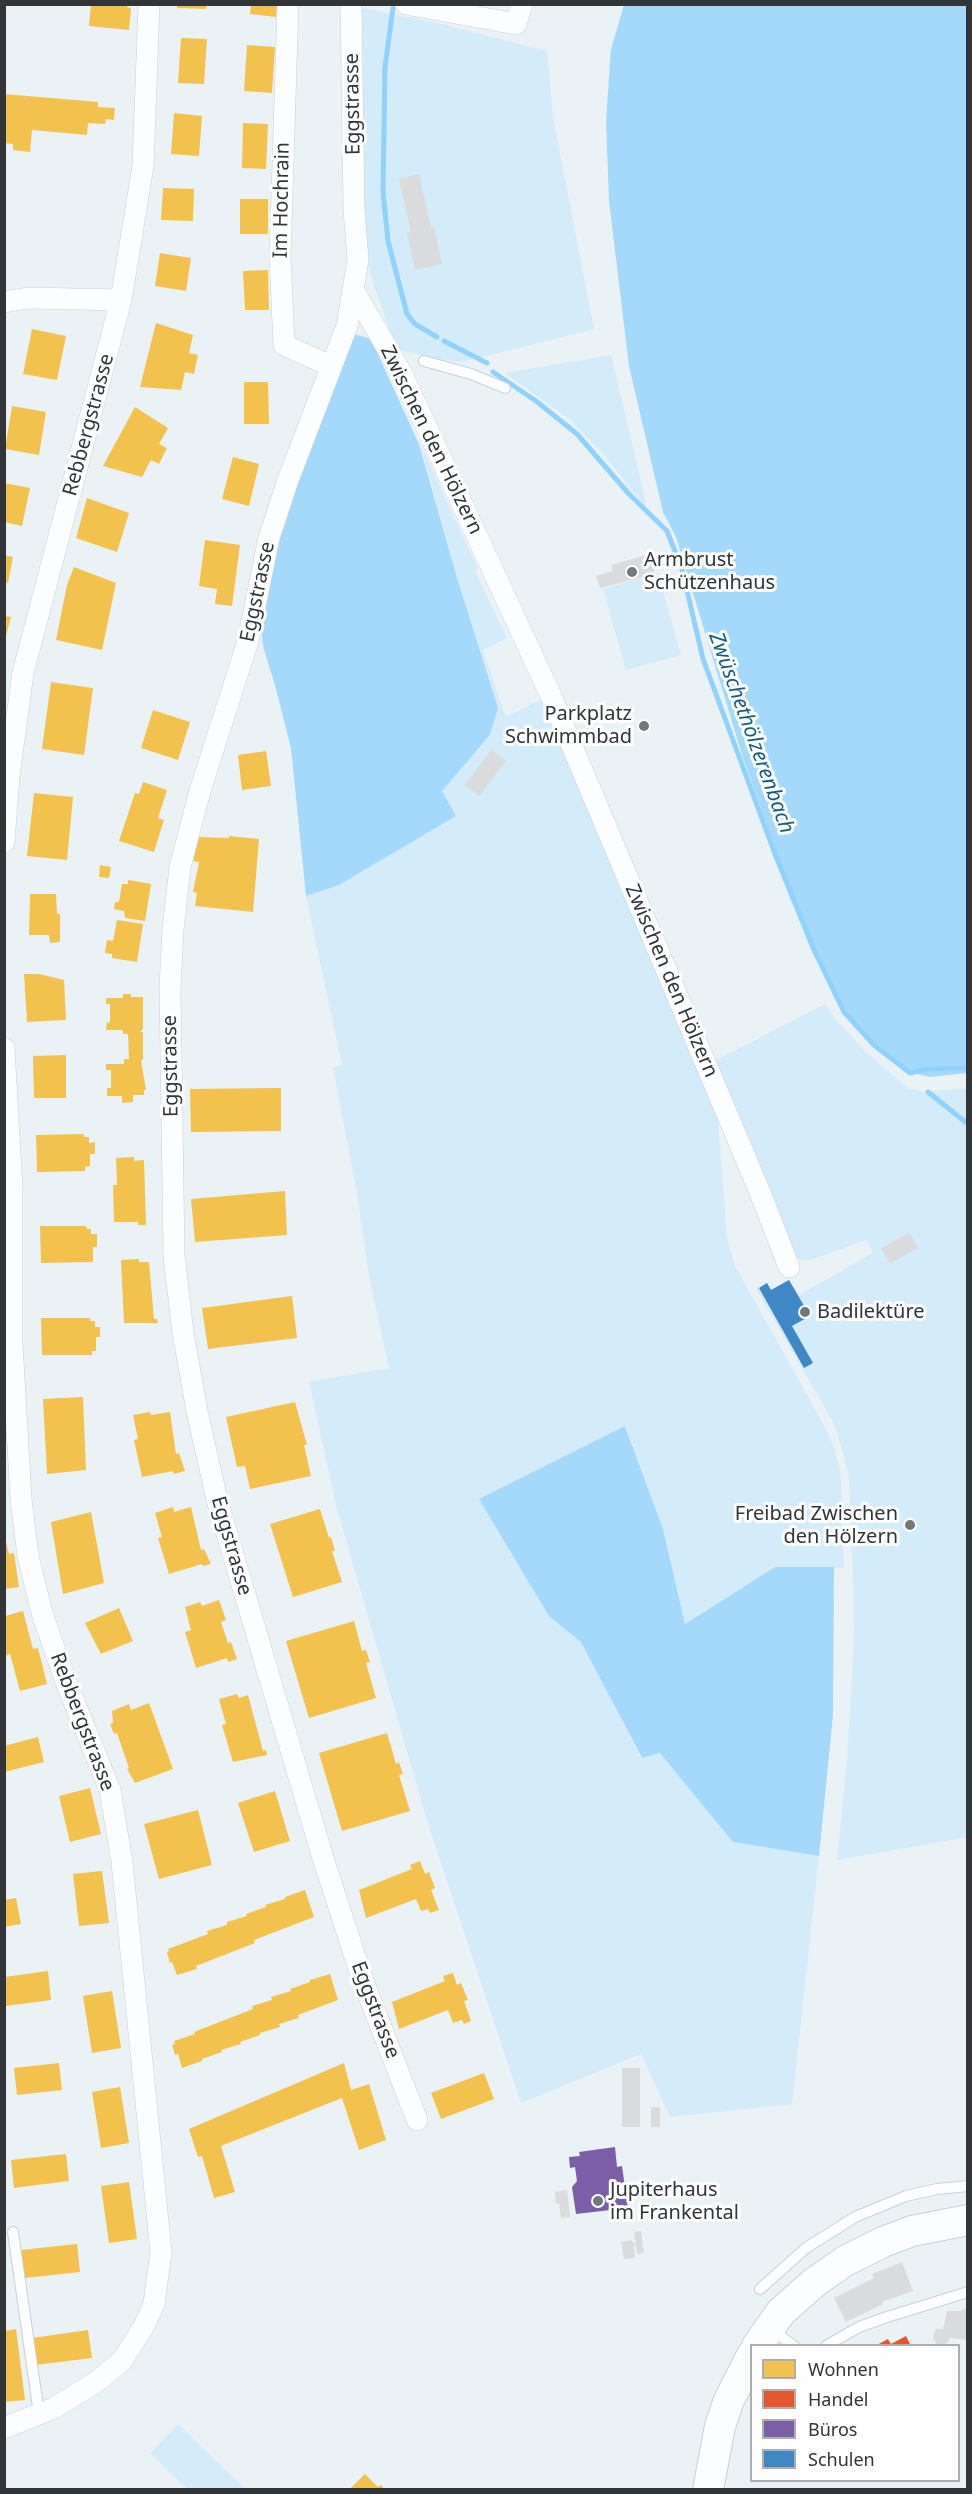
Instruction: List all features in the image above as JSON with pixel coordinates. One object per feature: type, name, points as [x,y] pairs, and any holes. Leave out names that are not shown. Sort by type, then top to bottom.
[{"type":"main road","points":[[763,2337],[781,2312],[815,2282],[863,2251],[912,2231],[968,2220]]},
{"type":"main road","points":[[708,2490],[715,2447],[740,2392],[750,2361]]},
{"type":"street","name":"Rebbergstrasse","points":[[4,842],[9,776],[23,672],[121,300],[143,166],[149,4]]},
{"type":"street","name":"Im Hochrain","points":[[288,4],[280,257],[284,345],[331,366]]},
{"type":"street","name":"Eggstrasse","points":[[351,4],[354,208],[358,260],[354,291],[347,326],[288,480],[269,537],[248,641],[200,791],[180,867],[170,987],[174,1255],[183,1333],[197,1411],[217,1500],[322,1855],[362,1978],[417,2120]]},
{"type":"street","points":[[406,4],[516,24],[522,4]]},
{"type":"street","name":"Zwischen den Hölzern","points":[[354,291],[401,372],[551,696],[759,1190],[789,1267]]},
{"type":"street","points":[[4,302],[28,298],[121,300]]},
{"type":"street","name":"Rebbergstrasse","points":[[4,1048],[12,1189],[12,1343],[21,1498],[28,1556],[42,1613],[66,1682],[110,1790],[122,1862],[160,2252],[154,2304],[144,2326],[122,2361],[96,2382],[39,2414],[4,2428]]},
{"type":"lane","points":[[424,361],[471,374],[505,388]]},
{"type":"lane","points":[[760,2289],[806,2248],[855,2217],[906,2196],[937,2189],[968,2186]]},
{"type":"lane","points":[[13,2232],[39,2414]]},
{"type":"lane","points":[[829,2344],[859,2327],[968,2292]]},
{"type":"lane","points":[[763,2337],[787,2344]]},
{"type":"shaded area","points":[[624,5],[967,5],[967,1073],[929,1077],[911,1072],[875,1043],[845,1011],[815,950],[777,854],[743,758],[676,537],[663,512],[629,366],[609,201],[606,121],[611,49]]},
{"type":"shaded area","points":[[362,8],[434,22],[547,51],[553,117],[594,329],[462,362],[432,358],[401,350],[393,340],[370,274],[364,202]]},
{"type":"shaded area","points":[[354,334],[371,339],[419,444],[458,581],[498,708],[490,735],[442,791],[456,816],[339,885],[306,896],[291,748],[264,650],[260,624],[287,508]]},
{"type":"shaded area","points":[[611,355],[646,502],[643,504],[604,455],[569,419],[505,373]]},
{"type":"shaded area","points":[[420,443],[478,569],[475,571],[507,638],[483,650],[504,713],[507,716],[545,698],[718,1118],[727,1238],[735,1266],[826,1429],[835,1450],[841,1476],[844,1568],[775,1567],[685,1624],[663,1529],[626,1426],[479,1499],[581,1641],[641,1758],[661,1753],[734,1842],[819,1856],[792,2104],[670,2117],[641,2054],[521,2103],[428,1824],[337,1509],[309,1382],[389,1368],[369,1276],[356,1188],[333,1068],[342,1065],[306,896],[339,885],[456,816],[442,790],[490,736],[498,708],[458,581]]},
{"type":"shaded area","points":[[658,573],[681,655],[626,670],[603,589]]},
{"type":"shaded area","name":"Freibad Zwischen den Hölzern","points":[[825,1004],[835,1019],[867,1053],[908,1088],[924,1092],[967,1088],[967,1837],[837,1860],[847,1760],[853,1659],[854,1609],[849,1477],[832,1420],[756,1289],[767,1283],[771,1290],[789,1280],[799,1295],[873,1253],[866,1240],[811,1260],[801,1260],[796,1257],[713,1062]]},
{"type":"shaded area","points":[[625,1426],[663,1529],[685,1624],[775,1567],[834,1567],[833,1715],[819,1856],[733,1842],[660,1753],[642,1758],[581,1642],[549,1616],[479,1499]]},
{"type":"shaded area","points":[[178,2424],[245,2489],[187,2489],[150,2453]]},
{"type":"building: Wohnen","points":[[91,4],[127,4],[127,7],[131,8],[129,30],[89,26]]},
{"type":"building: Wohnen","points":[[177,4],[207,4],[206,9],[177,8]]},
{"type":"building: Wohnen","points":[[251,4],[277,4],[276,17],[250,14]]},
{"type":"building: Wohnen","points":[[181,38],[207,39],[204,84],[178,83]]},
{"type":"building: Wohnen","points":[[247,45],[275,47],[272,93],[244,91]]},
{"type":"building: Wohnen","points":[[4,94],[98,102],[98,107],[115,108],[114,120],[106,119],[105,124],[88,123],[87,135],[32,130],[30,152],[13,150],[13,144],[4,143]]},
{"type":"building: Wohnen","points":[[174,113],[202,116],[199,156],[171,154]]},
{"type":"building: Wohnen","points":[[243,123],[268,124],[266,169],[242,168]]},
{"type":"building: Wohnen","points":[[163,188],[194,189],[193,221],[161,220]]},
{"type":"building: Wohnen","points":[[240,199],[268,199],[268,234],[240,234]]},
{"type":"building: Wohnen","points":[[160,253],[191,258],[186,291],[155,286]]},
{"type":"building: Wohnen","points":[[268,270],[269,310],[245,310],[243,271]]},
{"type":"building: Wohnen","points":[[156,323],[193,335],[189,353],[198,355],[194,374],[185,372],[181,390],[140,387]]},
{"type":"building: Wohnen","points":[[32,329],[66,336],[57,380],[23,374]]},
{"type":"building: Wohnen","points":[[244,382],[268,382],[269,424],[244,424]]},
{"type":"building: Wohnen","points":[[12,406],[46,412],[39,455],[5,449]]},
{"type":"building: Wohnen","points":[[135,407],[168,428],[159,444],[167,448],[159,464],[151,460],[142,477],[103,466]]},
{"type":"building: Wohnen","points":[[233,457],[259,464],[249,506],[222,499]]},
{"type":"building: Wohnen","points":[[4,483],[30,488],[22,526],[4,522]]},
{"type":"building: Wohnen","points":[[87,498],[129,513],[117,552],[76,538]]},
{"type":"building: Wohnen","points":[[205,540],[240,545],[232,606],[215,604],[217,589],[199,586]]},
{"type":"building: Wohnen","points":[[4,555],[13,557],[8,583],[4,582]]},
{"type":"building: Wohnen","points":[[74,567],[116,583],[102,650],[56,640],[67,585]]},
{"type":"building: Wohnen","points":[[4,616],[11,617],[5,640],[4,640]]},
{"type":"building: Wohnen","points":[[51,682],[93,688],[84,755],[42,749]]},
{"type":"building: Wohnen","points":[[153,710],[190,722],[178,760],[141,748]]},
{"type":"building: Wohnen","points":[[266,751],[271,786],[242,790],[238,755]]},
{"type":"building: Wohnen","points":[[143,782],[167,790],[158,818],[164,820],[154,852],[119,841],[135,793],[139,794]]},
{"type":"building: Wohnen","points":[[34,793],[73,797],[67,860],[27,856]]},
{"type":"building: Wohnen","points":[[229,836],[259,839],[253,912],[195,906],[197,893],[193,892],[199,862],[193,861],[198,837],[229,838]]},
{"type":"building: Wohnen","points":[[100,865],[111,867],[109,878],[99,877]]},
{"type":"building: Wohnen","points":[[128,880],[151,884],[145,921],[125,918],[124,911],[114,909],[115,902],[119,902],[122,884],[128,884]]},
{"type":"building: Wohnen","points":[[30,894],[56,894],[57,914],[60,914],[60,942],[50,943],[49,935],[29,935]]},
{"type":"building: Wohnen","points":[[117,920],[143,924],[137,962],[112,958],[112,954],[105,953],[107,940],[113,941]]},
{"type":"building: Wohnen","points":[[24,974],[39,974],[64,980],[66,1020],[27,1022]]},
{"type":"building: Wohnen","points":[[123,994],[143,997],[143,1029],[140,1032],[143,1032],[143,1060],[141,1060],[146,1090],[144,1090],[144,1095],[133,1095],[133,1102],[122,1103],[122,1096],[107,1096],[107,1088],[111,1088],[111,1070],[106,1070],[106,1064],[124,1064],[124,1059],[129,1059],[128,1034],[123,1034],[123,1030],[106,1030],[107,1022],[110,1023],[110,1004],[106,1004],[106,998],[123,998]]},
{"type":"building: Wohnen","points":[[66,1055],[66,1098],[34,1098],[33,1056]]},
{"type":"building: Wohnen","points":[[281,1088],[281,1131],[191,1132],[190,1089]]},
{"type":"building: Wohnen","points":[[84,1134],[84,1137],[89,1137],[89,1143],[95,1142],[95,1154],[90,1154],[90,1166],[85,1167],[85,1171],[37,1172],[36,1135]]},
{"type":"building: Wohnen","points":[[134,1157],[134,1161],[144,1160],[146,1225],[138,1225],[138,1222],[114,1222],[113,1185],[117,1185],[116,1158]]},
{"type":"building: Wohnen","points":[[285,1191],[287,1235],[195,1242],[191,1199]]},
{"type":"building: Wohnen","points":[[40,1226],[86,1226],[87,1229],[91,1229],[91,1234],[97,1234],[97,1247],[93,1247],[93,1262],[41,1263]]},
{"type":"building: Wohnen","points":[[139,1259],[139,1262],[149,1262],[154,1319],[157,1319],[158,1323],[124,1323],[121,1260]]},
{"type":"building: Wohnen","points":[[292,1296],[297,1338],[208,1349],[202,1308]]},
{"type":"building: Wohnen","points":[[41,1318],[90,1318],[90,1321],[95,1321],[95,1327],[100,1327],[100,1337],[96,1337],[96,1351],[92,1351],[92,1355],[42,1355]]},
{"type":"building: Wohnen","points":[[83,1397],[86,1470],[47,1474],[43,1399]]},
{"type":"building: Wohnen","points":[[295,1402],[307,1445],[304,1445],[311,1476],[250,1489],[245,1466],[237,1467],[226,1417]]},
{"type":"building: Wohnen","points":[[150,1412],[151,1415],[170,1412],[176,1454],[179,1453],[185,1471],[142,1477],[134,1440],[138,1439],[133,1415]]},
{"type":"building: Wohnen","points":[[173,1507],[174,1512],[191,1507],[201,1550],[204,1549],[211,1564],[203,1566],[202,1564],[169,1574],[158,1538],[162,1537],[155,1513]]},
{"type":"building: Wohnen","points":[[320,1509],[329,1538],[331,1537],[335,1551],[332,1551],[342,1582],[293,1597],[270,1524]]},
{"type":"building: Wohnen","points":[[91,1512],[104,1583],[63,1594],[51,1522]]},
{"type":"building: Wohnen","points":[[4,1533],[9,1554],[14,1553],[19,1587],[4,1589]]},
{"type":"building: Wohnen","points":[[219,1600],[226,1620],[221,1622],[228,1643],[231,1642],[237,1659],[228,1662],[227,1658],[196,1668],[185,1632],[191,1630],[185,1607],[200,1602],[202,1606]]},
{"type":"building: Wohnen","points":[[119,1608],[133,1641],[101,1654],[85,1623]]},
{"type":"building: Wohnen","points":[[23,1611],[33,1649],[38,1648],[47,1684],[20,1691],[10,1654],[5,1656],[5,1616]]},
{"type":"building: Wohnen","points":[[354,1621],[362,1651],[366,1650],[370,1662],[366,1663],[376,1698],[309,1718],[286,1641]]},
{"type":"building: Wohnen","points":[[237,1694],[239,1698],[248,1695],[263,1751],[266,1750],[267,1755],[233,1762],[222,1725],[226,1724],[219,1699]]},
{"type":"building: Wohnen","points":[[149,1703],[173,1769],[135,1783],[127,1769],[129,1768],[117,1733],[114,1734],[110,1724],[113,1723],[112,1711],[129,1704],[131,1710]]},
{"type":"building: Wohnen","points":[[387,1733],[396,1764],[399,1762],[403,1774],[399,1775],[410,1811],[342,1831],[319,1753]]},
{"type":"building: Wohnen","points":[[38,1737],[44,1762],[4,1772],[4,1746]]},
{"type":"building: Wohnen","points":[[90,1788],[101,1834],[70,1842],[59,1796]]},
{"type":"building: Wohnen","points":[[275,1791],[290,1841],[254,1852],[238,1803]]},
{"type":"building: Wohnen","points":[[198,1810],[212,1865],[159,1879],[144,1824]]},
{"type":"building: Wohnen","points":[[420,1861],[425,1874],[429,1872],[435,1888],[431,1890],[439,1910],[430,1913],[428,1909],[421,1911],[416,1899],[366,1918],[359,1890],[412,1869],[410,1865]]},
{"type":"building: Wohnen","points":[[102,1871],[109,1923],[79,1926],[73,1874]]},
{"type":"building: Wohnen","points":[[305,1890],[314,1917],[254,1940],[255,1943],[196,1966],[197,1969],[177,1975],[172,1962],[170,1963],[168,1949],[208,1934],[207,1931],[227,1925],[227,1922],[247,1916],[246,1914],[266,1907],[265,1905]]},
{"type":"building: Wohnen","points":[[16,1898],[21,1924],[4,1927],[4,1900]]},
{"type":"building: Wohnen","points":[[48,1971],[51,2000],[6,2006],[4,1977]]},
{"type":"building: Wohnen","points":[[453,1973],[457,1985],[461,1983],[468,2000],[464,2001],[471,2021],[464,2024],[462,2020],[453,2023],[448,2010],[399,2029],[392,2002],[445,1981],[443,1976]]},
{"type":"building: Wohnen","points":[[330,1974],[338,2000],[298,2015],[299,2018],[279,2024],[280,2027],[260,2033],[260,2035],[240,2042],[241,2044],[221,2050],[222,2052],[182,2068],[178,2054],[175,2055],[172,2045],[175,2044],[174,2041],[253,2009],[252,2006],[272,2000],[271,1997],[291,1991],[290,1989],[310,1982],[310,1980]]},
{"type":"building: Wohnen","points":[[112,1991],[121,2048],[92,2053],[83,1996]]},
{"type":"building: Wohnen","points":[[59,2063],[62,2090],[17,2095],[14,2068]]},
{"type":"building: Wohnen","points":[[344,2063],[351,2090],[369,2084],[386,2140],[359,2150],[342,2098],[221,2146],[235,2192],[214,2198],[202,2156],[198,2157],[189,2129]]},
{"type":"building: Wohnen","points":[[484,2073],[494,2099],[441,2119],[431,2093]]},
{"type":"building: Wohnen","points":[[120,2087],[129,2143],[101,2148],[92,2092]]},
{"type":"building: Wohnen","points":[[66,2154],[69,2181],[14,2188],[11,2160]]},
{"type":"building: Wohnen","points":[[129,2182],[137,2239],[109,2243],[101,2186]]},
{"type":"building: Wohnen","points":[[77,2244],[80,2272],[25,2278],[21,2250]]},
{"type":"building: Wohnen","points":[[16,2329],[25,2400],[4,2402],[4,2331]]},
{"type":"building: Wohnen","points":[[88,2330],[92,2358],[35,2365],[32,2338]]},
{"type":"building: Wohnen","points":[[365,2474],[378,2487],[381,2485],[385,2490],[349,2490]]},
{"type":"building: Handel","points":[[906,2336],[910,2344],[891,2344]]},
{"type":"building: Handel","points":[[888,2339],[891,2344],[879,2344]]},
{"type":"building: Büros","points":[[615,2147],[617,2167],[622,2166],[628,2208],[576,2214],[572,2187],[577,2181],[575,2167],[570,2168],[569,2157],[580,2156],[579,2152]]},
{"type":"building: Schulen","points":[[789,1280],[810,1316],[792,1326],[813,1363],[804,1368],[759,1288],[767,1283],[771,1290]]},
{"type":"building: Sonstige","points":[[419,174],[442,264],[415,270],[407,233],[411,232],[399,179]]},
{"type":"building: Sonstige","name":"Armbrust Schützenhaus","points":[[650,554],[655,574],[600,588],[596,576],[613,571],[611,565]]},
{"type":"building: Sonstige","points":[[491,750],[506,761],[479,796],[465,785]]},
{"type":"building: Sonstige","points":[[909,1233],[918,1248],[890,1263],[881,1248]]},
{"type":"building: Sonstige","points":[[622,2068],[640,2068],[640,2127],[622,2127]]},
{"type":"building: Sonstige","points":[[651,2107],[660,2107],[660,2127],[651,2127]]},
{"type":"building: Sonstige","points":[[567,2190],[570,2217],[561,2218],[555,2192]]},
{"type":"building: Sonstige","points":[[641,2231],[644,2253],[637,2254],[636,2246],[634,2246],[635,2258],[624,2259],[621,2242],[632,2240],[636,2243],[634,2232]]},
{"type":"building: Sonstige","points":[[902,2262],[913,2291],[882,2302],[883,2304],[846,2322],[834,2298],[874,2278],[872,2274]]},
{"type":"building: Sonstige","points":[[962,2309],[968,2309],[968,2340],[950,2338],[947,2343],[937,2344],[933,2338],[936,2329],[943,2329],[947,2311],[962,2311]]},
{"type":"waterway","name":"Zwüschethölzerenbach","points":[[393,8],[385,67],[383,192],[388,241],[407,314],[415,324],[437,337]]},
{"type":"waterway","name":"Zwüschethölzerenbach","points":[[444,341],[487,363]]},
{"type":"waterway","name":"Zwüschethölzerenbach","points":[[493,372],[536,401],[577,434],[629,494],[667,531],[682,569],[703,659],[775,854],[814,950],[844,1012],[874,1045],[910,1073],[926,1069],[968,1068]]},
{"type":"waterway","name":"Zwüschethölzerenbach","points":[[928,1092],[968,1124]]},
{"type":"place","name":"Armbrust Schützenhaus","points":[[632,572]]},
{"type":"place","name":"Parkplatz Schwimmbad","points":[[644,726]]},
{"type":"place","name":"Badilektüre","points":[[805,1312]]},
{"type":"place","name":"Freibad Zwischen den Hölzern","points":[[910,1525]]},
{"type":"place","name":"Jupiterhaus im Frankental","points":[[598,2201]]}]
